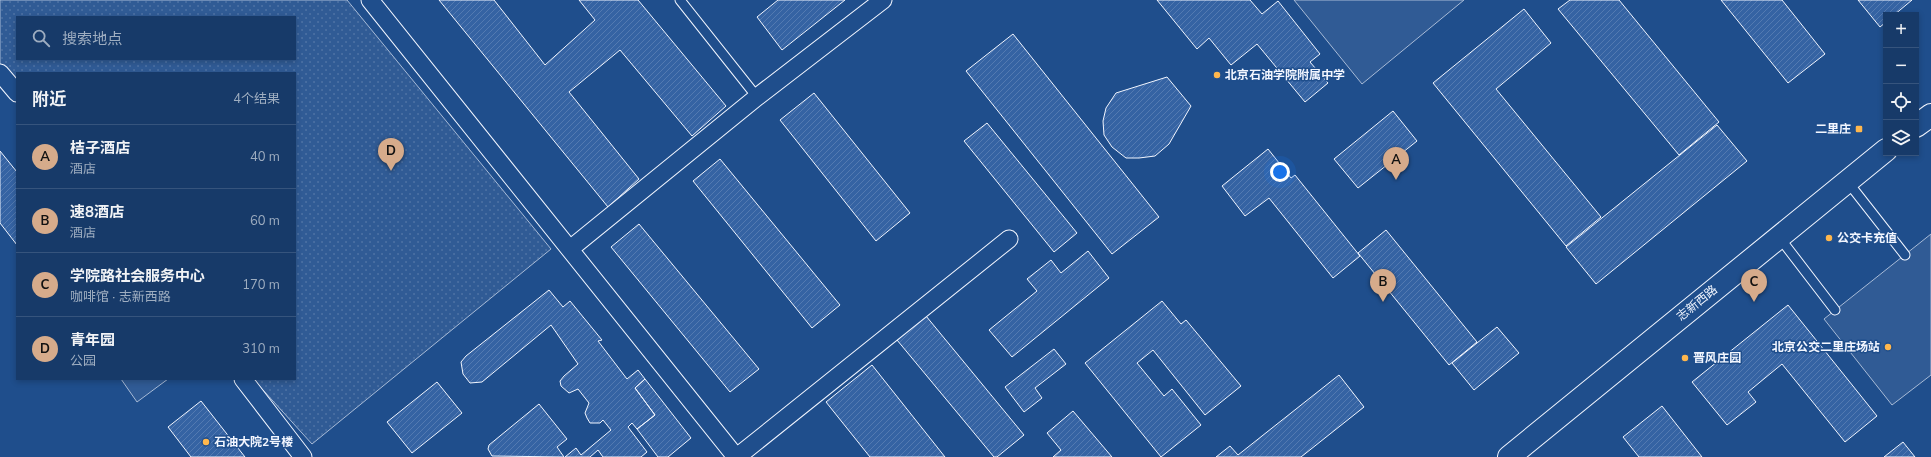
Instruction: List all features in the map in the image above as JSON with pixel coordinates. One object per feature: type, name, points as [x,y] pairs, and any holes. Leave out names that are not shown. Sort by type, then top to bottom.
[{"type":"street","points":[[370,0],[736,457],[1009,239]]},
{"type":"street","points":[[570,249],[756,97],[883,0]]},
{"type":"street","points":[[0,73],[16,92]]},
{"type":"street","points":[[1919,124],[1931,115]]},
{"type":"street","name":"志新西路","points":[[1509,457],[1883,152]]},
{"type":"street","points":[[244,380],[303,457]]},
{"type":"lane","points":[[680,0],[756,97]]},
{"type":"lane","points":[[1847,181],[1905,255]]},
{"type":"lane","points":[[1778,237],[1835,310]]},
{"type":"shaded area","points":[[0,0],[347,0],[551,249],[312,444],[254,380],[296,380],[296,72],[16,72],[16,92],[0,73]]},
{"type":"shaded area","points":[[1294,0],[1464,0],[1362,84]]},
{"type":"shaded area","name":"北京公交二里庄场站","points":[[1931,234],[1931,375],[1892,405],[1824,319]]},
{"type":"shaded area","points":[[122,380],[167,380],[137,402]]},
{"type":"building","points":[[439,0],[494,0],[545,65],[595,20],[579,0],[638,0],[726,106],[692,136],[620,50],[569,92],[639,179],[608,207]]},
{"type":"building","points":[[778,0],[845,0],[782,50],[757,17]]},
{"type":"building","points":[[1157,0],[1250,0],[1262,14],[1278,1],[1320,54],[1310,62],[1328,83],[1305,102],[1257,44],[1231,65],[1209,38],[1197,49]]},
{"type":"building","points":[[1570,0],[1619,0],[1719,122],[1679,155],[1558,9]]},
{"type":"building","points":[[1721,0],[1782,0],[1825,54],[1788,83]]},
{"type":"building","points":[[1858,0],[1912,0],[1898,12],[1883,12],[1883,24],[1880,27]]},
{"type":"building","points":[[1524,9],[1551,43],[1496,89],[1601,217],[1566,246],[1433,83]]},
{"type":"building","points":[[1013,34],[1159,217],[1112,254],[966,71]]},
{"type":"building","points":[[1167,77],[1191,106],[1169,144],[1155,156],[1126,158],[1112,147],[1104,135],[1103,121],[1106,108],[1116,93]]},
{"type":"building","points":[[814,93],[910,213],[876,241],[780,120]]},
{"type":"building","points":[[1393,111],[1417,141],[1358,188],[1334,159]]},
{"type":"building","points":[[987,123],[1077,233],[1054,252],[964,141]]},
{"type":"building","points":[[1717,125],[1747,161],[1596,284],[1566,247]]},
{"type":"building","points":[[1268,149],[1291,178],[1295,175],[1360,256],[1333,278],[1269,198],[1245,216],[1222,186]]},
{"type":"building","points":[[0,151],[16,171],[16,244],[0,223]]},
{"type":"building","points":[[720,159],[840,305],[812,328],[693,181]]},
{"type":"building","points":[[639,224],[759,369],[730,392],[611,247]]},
{"type":"building","points":[[1386,230],[1477,342],[1449,365],[1358,253]]},
{"type":"building","points":[[1088,251],[1109,278],[1012,357],[989,330],[1037,291],[1027,279],[1051,260],[1061,273]]},
{"type":"building","points":[[549,290],[563,307],[570,301],[602,340],[598,341],[627,379],[638,370],[645,379],[635,388],[655,415],[637,429],[632,423],[628,427],[647,452],[641,457],[603,457],[598,450],[590,457],[565,457],[576,448],[581,455],[611,430],[603,420],[600,423],[590,423],[585,413],[589,403],[578,389],[569,393],[561,386],[560,381],[578,364],[551,325],[482,382],[470,383],[463,374],[461,362],[466,356]]},
{"type":"building","points":[[1162,301],[1181,324],[1186,320],[1241,386],[1205,415],[1153,350],[1137,363],[1164,396],[1172,389],[1201,425],[1161,457],[1085,363]]},
{"type":"building","points":[[1788,305],[1877,416],[1845,442],[1782,364],[1748,392],[1756,402],[1727,425],[1692,382]]},
{"type":"building","points":[[926,316],[1024,435],[997,457],[994,457],[897,340]]},
{"type":"building","points":[[1497,327],[1519,353],[1474,390],[1452,363]]},
{"type":"building","points":[[1054,349],[1066,364],[1035,388],[1042,398],[1024,412],[1005,387]]},
{"type":"building","points":[[872,365],[945,457],[870,457],[826,402]]},
{"type":"building","points":[[1339,375],[1364,407],[1301,457],[1216,457],[1230,446],[1238,455]]},
{"type":"building","points":[[645,379],[691,438],[668,457],[658,457],[637,429],[655,415],[635,388]]},
{"type":"building","points":[[437,382],[462,413],[412,453],[387,422]]},
{"type":"building","name":"石油大院2号楼","points":[[201,401],[245,457],[191,457],[168,427]]},
{"type":"building","points":[[539,404],[567,439],[557,447],[564,457],[492,456],[488,449],[489,445]]},
{"type":"building","points":[[1662,406],[1702,457],[1639,457],[1623,437]]},
{"type":"building","points":[[1073,411],[1112,457],[1053,457],[1061,450],[1047,433]]},
{"type":"building","points":[[1903,442],[1915,457],[1884,457]]},
{"type":"place","name":"北京石油学院附属中学","points":[[1217,75]]},
{"type":"place","name":"二里庄","points":[[1859,129]]},
{"type":"place","name":"青年园","points":[[391,171]]},
{"type":"place","name":"桔子酒店","points":[[1396,180]]},
{"type":"place","name":"公交卡充值","points":[[1829,238]]},
{"type":"place","name":"速8酒店","points":[[1383,302]]},
{"type":"place","name":"学院路社会服务中心","points":[[1754,302]]},
{"type":"place","name":"北京公交二里庄场站","points":[[1888,347]]},
{"type":"place","name":"晋风庄园","points":[[1685,358]]},
{"type":"place","name":"石油大院2号楼","points":[[206,442]]}]
